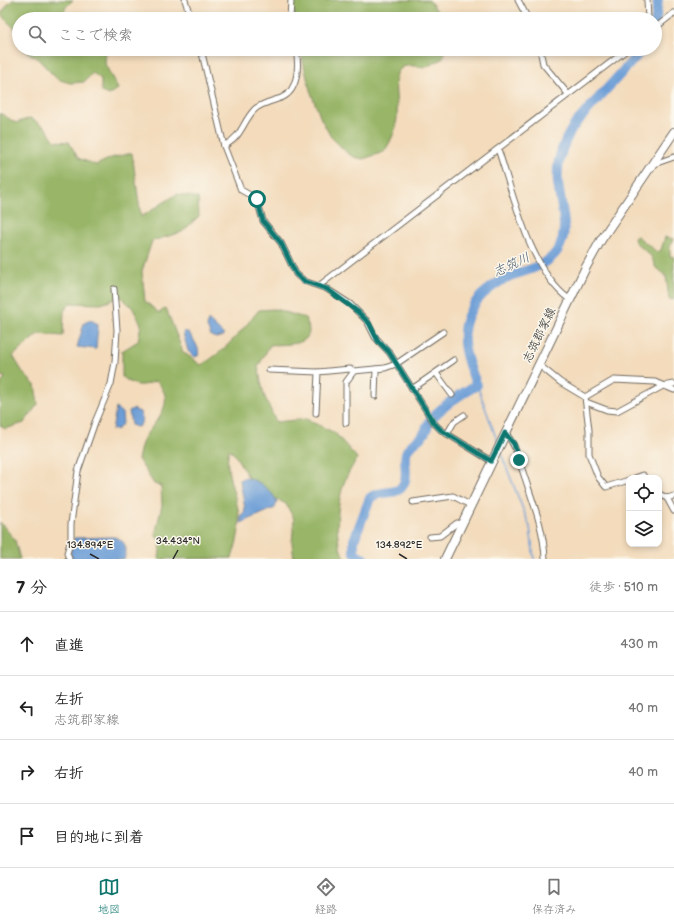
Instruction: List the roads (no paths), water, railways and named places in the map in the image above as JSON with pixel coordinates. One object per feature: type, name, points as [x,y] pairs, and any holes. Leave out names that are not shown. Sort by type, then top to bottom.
[{"type":"main road","name":"志筑郡家線","points":[[445,559],[569,299],[601,240],[674,132]]},
{"type":"street","points":[[185,0],[189,12]]},
{"type":"street","points":[[290,12],[291,0]]},
{"type":"street","points":[[518,0],[524,12]]},
{"type":"street","points":[[647,0],[648,12]]},
{"type":"street","points":[[662,23],[674,13]]},
{"type":"street","points":[[203,56],[224,146],[241,190],[257,199],[263,221],[281,243],[296,274],[308,283],[320,285],[350,304],[367,321],[375,337],[389,352],[434,423],[447,434],[492,459]]},
{"type":"street","points":[[224,146],[238,136],[249,116],[257,108],[288,94],[295,82],[298,71],[297,56]]},
{"type":"street","points":[[541,56],[543,64],[568,94]]},
{"type":"street","points":[[320,285],[619,56]]},
{"type":"street","points":[[498,148],[532,248],[552,285],[569,299]]},
{"type":"street","points":[[653,164],[674,157]]},
{"type":"street","points":[[69,559],[67,553],[71,540],[71,524],[78,471],[95,422],[111,384],[115,362],[117,330],[114,289]]},
{"type":"street","points":[[269,370],[318,372],[350,369],[354,371],[376,369],[396,364],[442,332]]},
{"type":"street","points":[[412,389],[454,360]]},
{"type":"street","points":[[538,364],[560,382],[586,399],[607,410],[617,411],[642,396],[667,385],[674,384]]},
{"type":"street","points":[[375,396],[376,369]]},
{"type":"street","points":[[346,423],[346,382],[354,371]]},
{"type":"street","points":[[316,413],[318,372]]},
{"type":"street","points":[[436,373],[452,394]]},
{"type":"street","points":[[586,399],[614,380],[656,382],[667,385],[674,390]]},
{"type":"street","points":[[586,399],[589,430],[589,454],[598,477],[606,487],[626,481]]},
{"type":"street","points":[[447,434],[454,422],[464,415]]},
{"type":"street","points":[[505,433],[514,444],[538,514],[544,541],[545,559]]},
{"type":"street","points":[[413,502],[453,496],[470,505]]},
{"type":"street","points":[[662,496],[667,498],[674,511]]},
{"type":"street","points":[[667,498],[674,496]]},
{"type":"street","points":[[430,537],[440,536],[457,523],[461,524]]},
{"type":"water","points":[[91,320],[98,324],[96,349],[77,347],[84,323]]},
{"type":"water","points":[[208,320],[224,335],[223,336],[216,338],[211,336],[207,327]]},
{"type":"water","points":[[184,331],[189,333],[196,344],[199,353],[198,356],[194,357],[188,351],[183,333]]},
{"type":"water","points":[[116,408],[122,413],[123,423],[118,429],[112,430]]},
{"type":"water","points":[[133,409],[140,412],[142,419],[140,426],[137,427],[131,425],[129,411]]},
{"type":"water","points":[[243,478],[248,478],[258,482],[268,489],[277,502],[275,508],[241,523],[241,515],[244,513],[245,509],[240,480]]},
{"type":"water","points":[[114,537],[121,540],[125,545],[126,552],[124,559],[72,559],[70,553],[74,538]]},
{"type":"waterway","name":"志筑川","points":[[657,12],[658,0]]},
{"type":"waterway","name":"志筑川","points":[[365,559],[359,557],[354,551],[354,540],[370,498],[378,494],[401,488],[404,484],[406,475],[405,457],[409,447],[423,435],[431,419],[441,409],[458,396],[477,385],[468,361],[464,338],[468,316],[473,306],[482,295],[498,282],[542,264],[557,251],[561,243],[564,226],[558,183],[559,159],[564,144],[576,123],[637,56]]},
{"type":"waterway","points":[[477,385],[498,443]]},
{"type":"waterway","points":[[500,451],[530,527],[534,559]]}]
